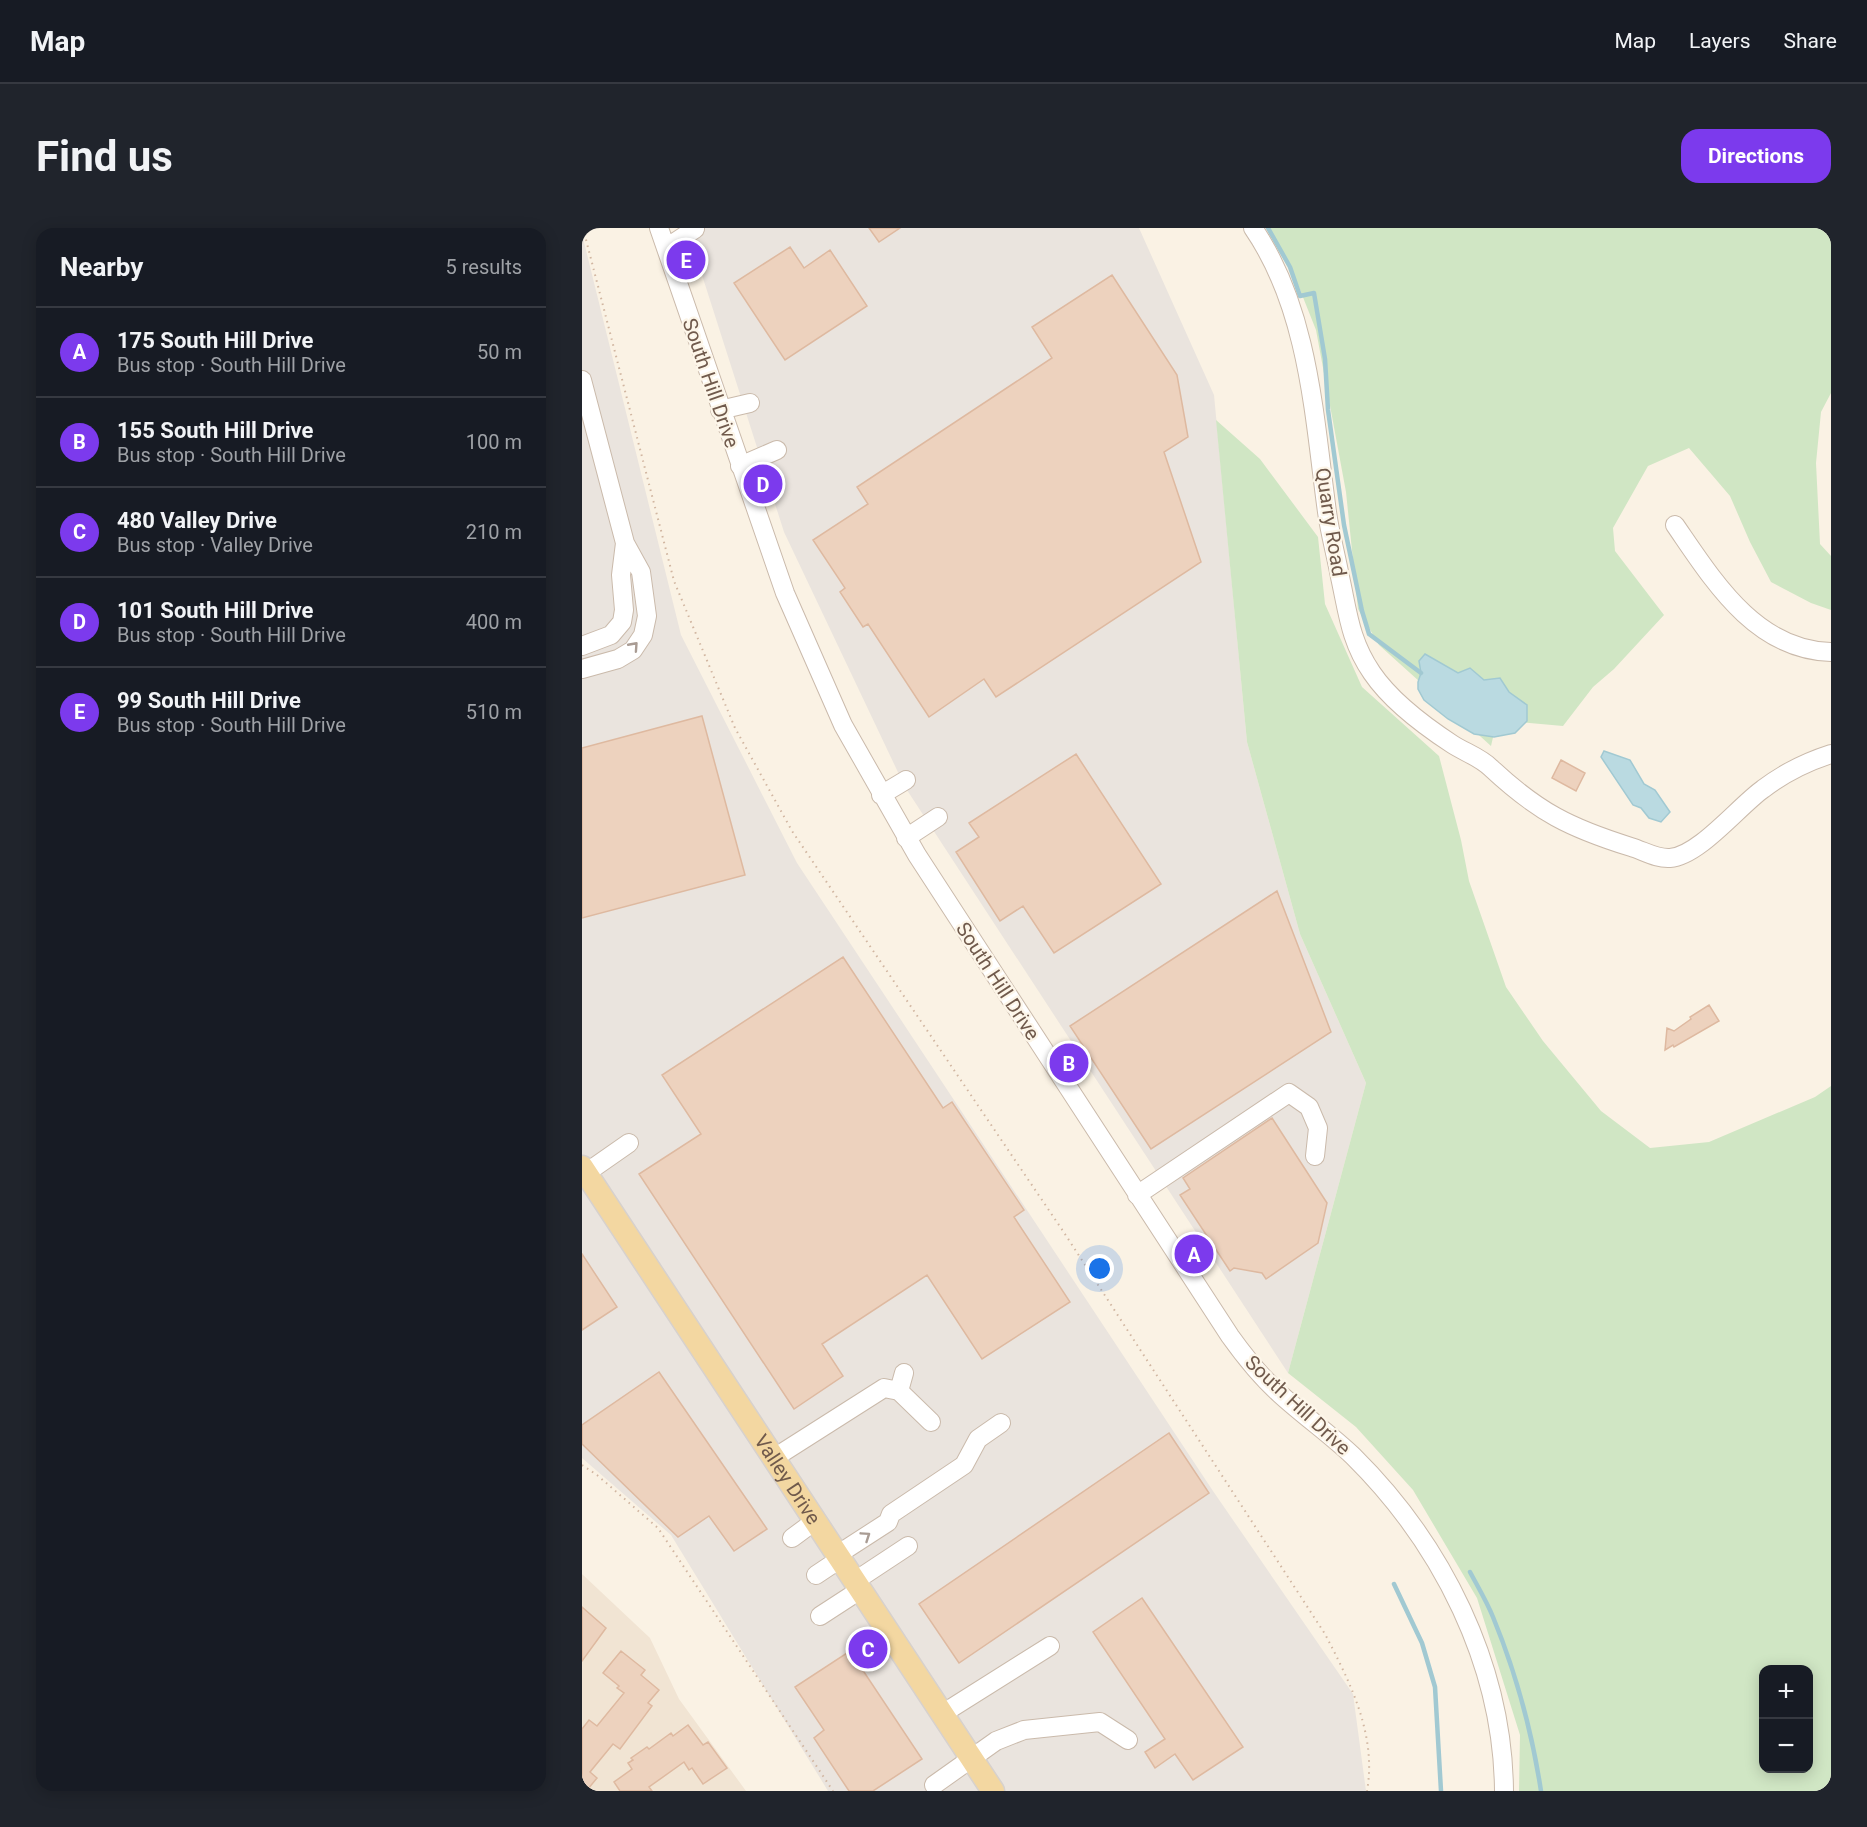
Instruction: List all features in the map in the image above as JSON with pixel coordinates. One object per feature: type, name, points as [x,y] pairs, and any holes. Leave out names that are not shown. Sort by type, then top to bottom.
[{"type":"main road","name":"Valley Drive","points":[[584,1170],[993,1791]]},
{"type":"street","name":"South Hill Drive","points":[[659,228],[785,593],[843,725],[906,838],[1239,1349],[1280,1394],[1340,1444],[1372,1477],[1402,1512],[1428,1550],[1458,1603],[1486,1675],[1500,1735],[1504,1791]]},
{"type":"street","name":"Quarry Road","points":[[1253,228],[1281,280],[1301,345],[1312,395],[1333,545],[1354,643],[1374,675],[1403,706],[1452,743],[1489,765],[1518,793],[1562,822],[1588,834],[1658,857],[1671,858],[1692,850],[1746,802],[1787,772],[1809,761],[1831,754]]},
{"type":"street","points":[[666,248],[695,229]]},
{"type":"street","points":[[582,380],[625,543],[641,572],[647,616],[643,635],[633,650],[618,659],[582,669]]},
{"type":"street","points":[[720,410],[750,403]]},
{"type":"street","points":[[740,466],[777,450]]},
{"type":"street","points":[[1675,525],[1716,585],[1738,610],[1784,640],[1804,647],[1831,652]]},
{"type":"street","points":[[582,646],[611,635],[622,622],[624,610],[621,575],[625,543]]},
{"type":"street","points":[[881,795],[906,780]]},
{"type":"street","points":[[906,838],[938,817]]},
{"type":"street","points":[[1137,1195],[1289,1093],[1309,1107],[1318,1128],[1316,1156]]},
{"type":"street","points":[[584,1170],[629,1143]]},
{"type":"street","points":[[899,1391],[904,1373]]},
{"type":"street","points":[[774,1458],[884,1388],[899,1391],[931,1422]]},
{"type":"street","points":[[816,1575],[888,1522],[891,1514],[964,1465],[978,1439],[1001,1424]]},
{"type":"street","points":[[792,1538],[815,1521]]},
{"type":"street","points":[[820,1616],[908,1545]]},
{"type":"street","points":[[942,1714],[1050,1646]]},
{"type":"street","points":[[934,1785],[996,1740],[1024,1730],[1100,1722],[1128,1740]]},
{"type":"path","points":[[583,228],[674,581],[735,728],[792,831],[1063,1231],[1325,1634],[1348,1678],[1361,1713],[1368,1748],[1367,1791]]},
{"type":"path","points":[[582,1465],[597,1475],[658,1528],[833,1791]]},
{"type":"shaded area","points":[[687,228],[1139,228],[1214,395],[1247,742],[1300,934],[1366,1083],[1288,1373],[905,787],[784,532]]},
{"type":"shaded area","points":[[582,234],[681,635],[797,863],[1213,1491],[1353,1694],[1366,1791],[828,1791],[671,1535],[582,1458]]},
{"type":"shaded area","points":[[582,1574],[650,1638],[679,1699],[746,1791],[582,1791]]},
{"type":"green space","points":[[1267,228],[1831,228],[1831,393],[1821,412],[1816,463],[1820,544],[1831,556],[1831,610],[1811,603],[1771,582],[1730,496],[1689,448],[1648,466],[1613,528],[1615,551],[1664,615],[1614,669],[1593,687],[1563,726],[1497,720],[1491,746],[1379,645],[1358,609],[1346,492],[1316,330],[1289,262]]},
{"type":"green space","points":[[1216,420],[1260,459],[1318,537],[1325,604],[1362,687],[1439,756],[1469,881],[1506,987],[1543,1041],[1601,1111],[1650,1148],[1709,1142],[1815,1097],[1831,1086],[1831,1791],[1519,1791],[1520,1735],[1477,1598],[1413,1490],[1356,1427],[1288,1373],[1366,1083],[1300,934],[1247,742]]},
{"type":"water","points":[[1425,654],[1458,673],[1470,668],[1484,680],[1500,678],[1509,692],[1527,705],[1527,721],[1515,733],[1494,737],[1474,734],[1448,719],[1424,700],[1418,689],[1421,673],[1419,661]]},
{"type":"water","points":[[1604,751],[1630,760],[1644,784],[1655,790],[1670,812],[1661,822],[1649,818],[1641,808],[1633,805],[1601,757]]},
{"type":"building","points":[[869,228],[900,228],[879,242]]},
{"type":"building","points":[[790,247],[804,268],[830,250],[867,306],[785,360],[734,283]]},
{"type":"building","points":[[1112,275],[1177,375],[1188,437],[1164,452],[1201,562],[996,697],[984,679],[929,717],[868,624],[863,627],[840,592],[845,588],[813,540],[868,504],[857,487],[1052,358],[1032,327]]},
{"type":"building","points":[[702,716],[745,875],[582,918],[582,748]]},
{"type":"building","points":[[1076,754],[1161,884],[1054,953],[1023,906],[1000,921],[956,852],[979,837],[969,823]]},
{"type":"building","points":[[1561,760],[1585,773],[1576,791],[1552,778]]},
{"type":"building","points":[[1277,891],[1331,1032],[1151,1149],[1070,1026]]},
{"type":"building","points":[[843,957],[943,1108],[952,1102],[1024,1210],[1014,1217],[1070,1302],[982,1359],[927,1275],[822,1344],[843,1376],[794,1409],[639,1174],[701,1134],[662,1075]]},
{"type":"building","points":[[1709,1005],[1719,1021],[1665,1050],[1667,1028],[1674,1031]]},
{"type":"building","points":[[1272,1118],[1327,1203],[1318,1243],[1266,1279],[1262,1273],[1234,1268],[1230,1271],[1180,1195],[1190,1189],[1183,1178]]},
{"type":"building","points":[[582,1254],[617,1307],[582,1330]]},
{"type":"building","points":[[659,1372],[767,1529],[734,1551],[709,1516],[678,1537],[582,1444],[582,1425]]},
{"type":"building","points":[[1169,1433],[1209,1493],[959,1663],[919,1604]]},
{"type":"building","points":[[1142,1598],[1243,1747],[1193,1780],[1175,1754],[1155,1768],[1145,1752],[1165,1739],[1093,1632]]},
{"type":"building","points":[[582,1607],[606,1628],[582,1661]]},
{"type":"building","points":[[621,1651],[645,1670],[641,1675],[659,1690],[648,1703],[652,1706],[620,1749],[613,1744],[590,1772],[597,1778],[588,1789],[582,1783],[582,1729],[589,1720],[597,1726],[624,1693],[603,1673]]},
{"type":"building","points":[[850,1651],[922,1759],[873,1791],[849,1791],[814,1738],[824,1730],[795,1687]]},
{"type":"building","points":[[688,1725],[703,1745],[708,1742],[727,1768],[703,1784],[692,1768],[689,1770],[684,1762],[649,1787],[652,1791],[620,1791],[614,1782],[632,1769],[628,1763],[633,1760],[631,1758],[647,1747],[649,1749],[671,1733],[673,1736]]},
{"type":"waterway","points":[[1268,228],[1290,267],[1300,296],[1314,293],[1325,359],[1328,410],[1344,525],[1369,634],[1421,673]]},
{"type":"waterway","points":[[1470,1572],[1491,1611],[1516,1681],[1528,1725],[1541,1791]]},
{"type":"waterway","points":[[1394,1584],[1422,1643],[1435,1687],[1441,1791]]},
{"type":"place","name":"99 South Hill Drive","points":[[686,260]]},
{"type":"place","name":"101 South Hill Drive","points":[[763,484]]},
{"type":"place","name":"155 South Hill Drive","points":[[1069,1063]]},
{"type":"place","name":"175 South Hill Drive","points":[[1194,1254]]},
{"type":"place","name":"480 Valley Drive","points":[[868,1649]]}]
